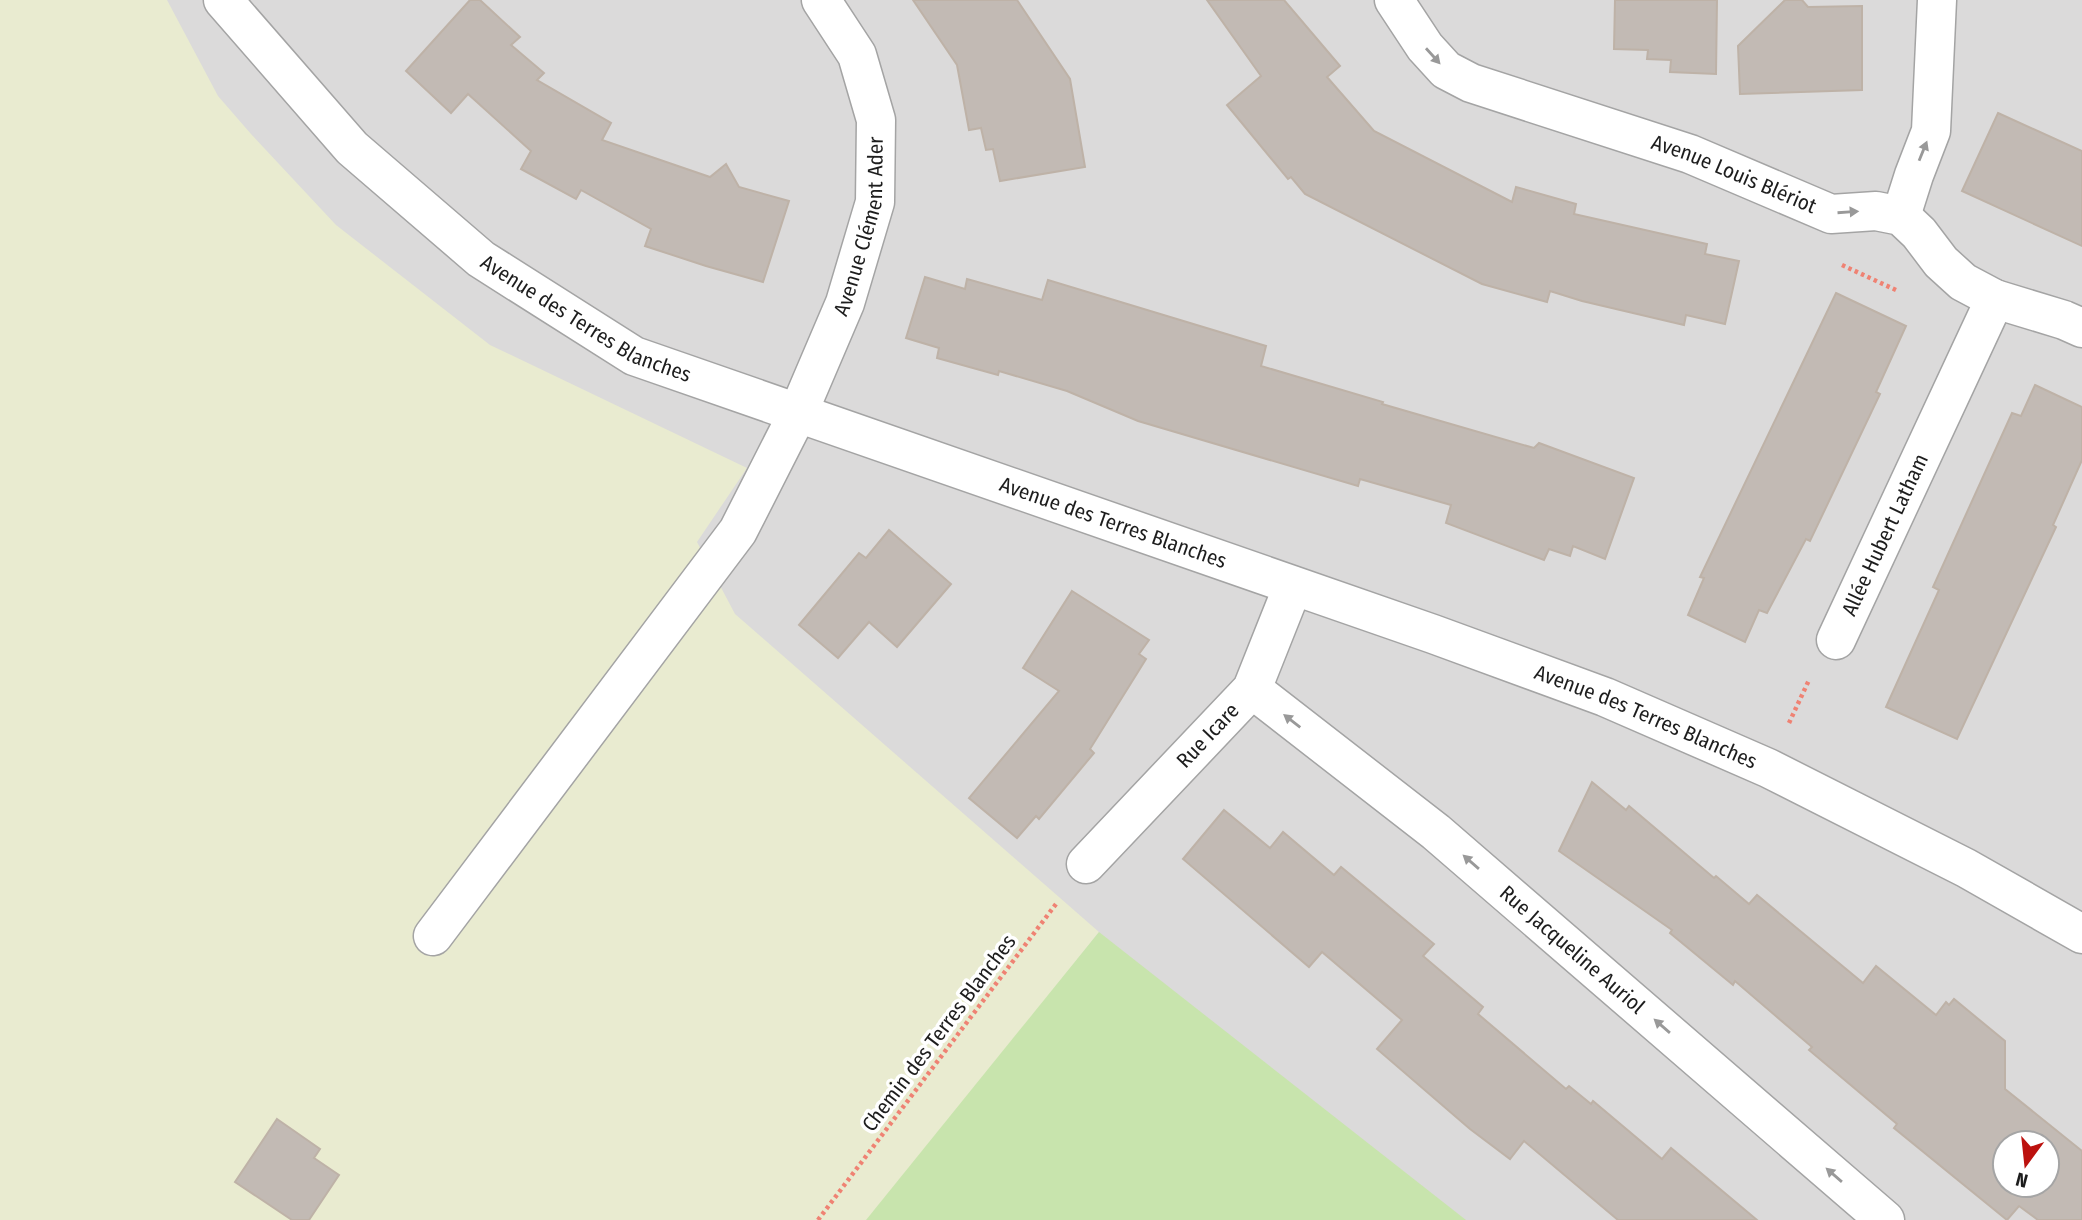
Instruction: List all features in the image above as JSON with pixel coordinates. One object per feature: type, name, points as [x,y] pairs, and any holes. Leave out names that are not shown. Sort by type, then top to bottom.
[{"type":"street","name":"Avenue des Terres Blanches","points":[[223,0],[352,148],[481,260],[634,356],[1433,634],[1605,697],[1768,768],[1966,868],[2082,934]]},
{"type":"street","name":"Avenue Clément Ader","points":[[433,936],[738,531],[799,413],[845,303],[874,202],[876,120],[857,55],[821,0]]},
{"type":"street","name":"Avenue Louis Blériot","points":[[1394,0],[1425,47],[1446,70],[1471,83],[1690,154],[1831,214],[1876,211],[1901,216]]},
{"type":"street","points":[[1937,0],[1931,131],[1913,175],[1901,216],[1919,233],[1941,262],[1964,282],[1995,299],[2082,328]]},
{"type":"street","name":"Allée Hubert Latham","points":[[1836,640],[1995,299]]},
{"type":"street","name":"Rue Icare","points":[[1086,864],[1252,689],[1293,586]]},
{"type":"street","name":"Rue Jacqueline Auriol","points":[[1252,689],[1436,832],[1885,1220]]},
{"type":"path","name":"Allée Hubert Latham","points":[[1768,768],[1824,649],[1836,640]]},
{"type":"path","name":"Chemin des Terres Blanches","points":[[818,1220],[1086,864]]},
{"type":"shaded area","points":[[0,0],[2082,0],[2082,1220],[0,1220]]},
{"type":"green space","points":[[0,0],[167,0],[218,96],[336,225],[490,345],[747,468],[697,542],[735,614],[1099,932],[871,1220],[0,1220]]},
{"type":"green space","points":[[1099,932],[1466,1220],[866,1220]]},
{"type":"building","points":[[470,0],[480,0],[520,37],[511,45],[544,73],[537,80],[611,123],[602,140],[710,177],[726,164],[739,187],[789,201],[763,282],[645,246],[651,229],[581,190],[576,199],[521,169],[531,151],[468,94],[451,113],[406,71]]},
{"type":"building","points":[[913,0],[1017,0],[1070,79],[1085,167],[1000,181],[993,149],[986,150],[981,128],[969,130],[957,65]]},
{"type":"building","points":[[1207,0],[1284,0],[1340,66],[1327,77],[1374,131],[1512,202],[1516,187],[1576,204],[1574,214],[1707,244],[1705,254],[1739,261],[1725,324],[1686,315],[1684,325],[1550,291],[1547,302],[1482,284],[1305,194],[1291,177],[1288,179],[1227,105],[1261,76]]},
{"type":"building","points":[[1615,0],[1717,0],[1716,74],[1670,72],[1671,60],[1647,59],[1648,50],[1614,49]]},
{"type":"building","points":[[1785,0],[1802,0],[1808,7],[1862,6],[1862,90],[1740,94],[1738,46]]},
{"type":"building","points":[[1998,113],[2082,151],[2082,246],[1962,191]]},
{"type":"building","points":[[925,277],[965,289],[967,279],[1042,300],[1048,280],[1266,346],[1261,366],[1534,448],[1539,443],[1634,478],[1605,559],[1573,546],[1570,556],[1549,549],[1544,560],[1446,523],[1451,505],[1360,479],[1358,486],[1138,421],[1067,391],[999,371],[998,375],[937,358],[939,348],[906,338]]},
{"type":"building","points":[[1836,293],[1906,326],[1876,392],[1880,394],[1810,541],[1806,539],[1767,613],[1759,610],[1745,642],[1688,615],[1704,578],[1700,577]]},
{"type":"building","points":[[2035,385],[2082,407],[2082,460],[2053,525],[2056,527],[1957,739],[1886,707],[1939,590],[1933,587],[2012,413],[2021,416]]},
{"type":"building","points":[[889,530],[951,584],[897,647],[869,622],[838,658],[799,625],[859,553],[866,558]]},
{"type":"building","points":[[1072,591],[1149,640],[1139,654],[1146,659],[1090,749],[1094,753],[1039,819],[1036,816],[1017,838],[969,798],[1059,691],[1023,668]]},
{"type":"building","points":[[1592,782],[1626,810],[1629,806],[1749,904],[1757,895],[1863,983],[1876,966],[1936,1015],[1946,1002],[1949,1005],[1954,999],[2005,1041],[2005,1089],[2055,1129],[1991,1129],[1991,1199],[2061,1199],[2061,1134],[2082,1151],[2082,1220],[2038,1220],[2019,1206],[2007,1220],[1894,1128],[1897,1124],[1809,1050],[1812,1047],[1735,981],[1733,985],[1670,933],[1672,930],[1559,851]]},
{"type":"building","points":[[1224,810],[1270,848],[1283,832],[1334,875],[1341,867],[1434,944],[1423,956],[1483,1007],[1478,1014],[1566,1089],[1569,1086],[1591,1104],[1593,1101],[1662,1159],[1671,1148],[1757,1220],[1618,1220],[1524,1141],[1510,1159],[1470,1129],[1377,1049],[1402,1020],[1322,952],[1309,967],[1183,859]]},
{"type":"building","points":[[277,1119],[320,1149],[314,1158],[339,1175],[309,1220],[292,1220],[235,1182]]}]
